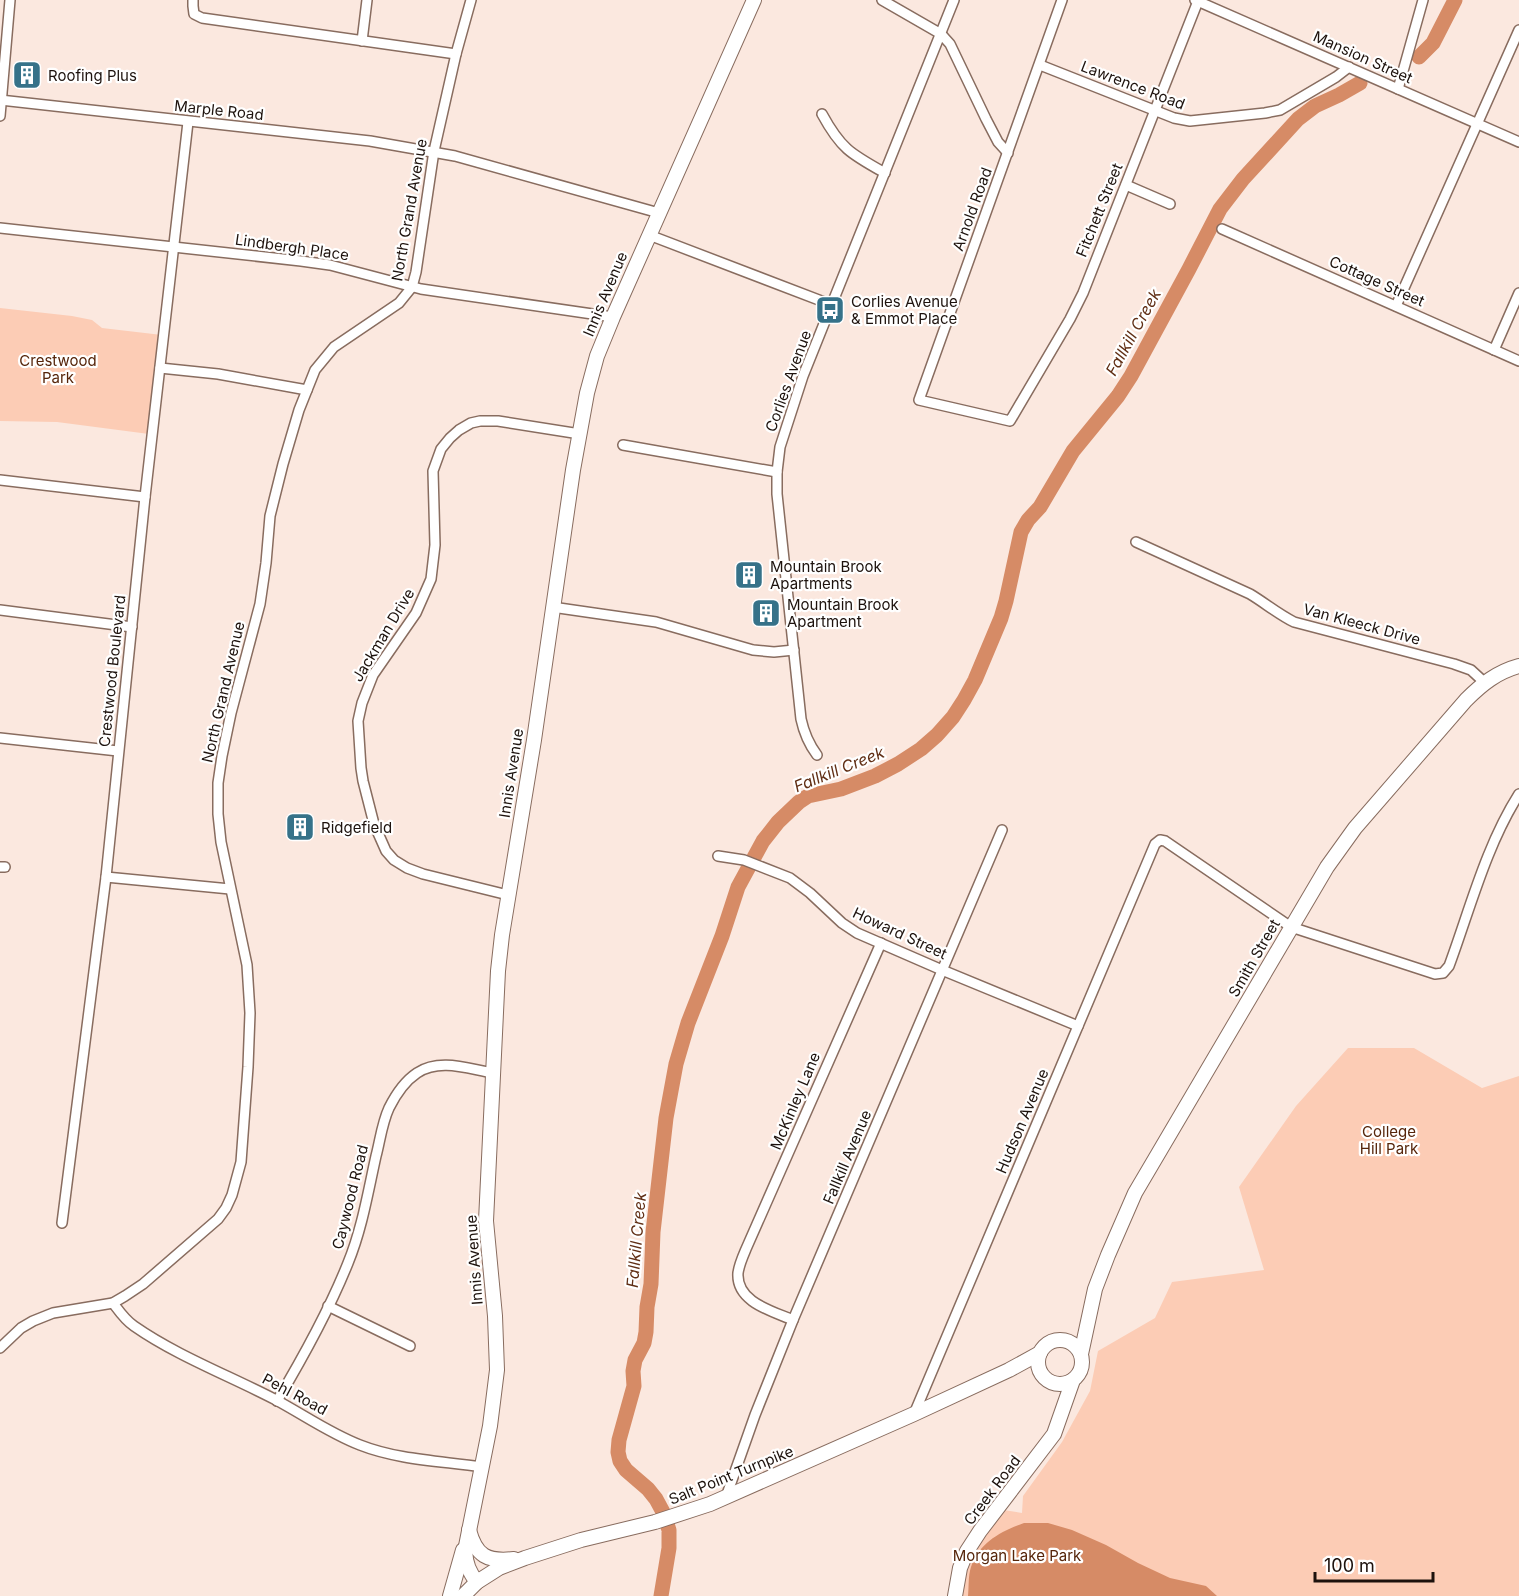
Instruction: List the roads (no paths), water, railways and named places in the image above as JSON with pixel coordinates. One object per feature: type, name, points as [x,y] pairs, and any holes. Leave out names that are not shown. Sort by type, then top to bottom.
[{"type":"street","points":[[0,116],[10,0]]},
{"type":"street","points":[[193,0],[195,14],[202,18],[456,54]]},
{"type":"street","points":[[362,41],[368,0]]},
{"type":"street","name":"North Grand Avenue","points":[[0,1348],[21,1328],[33,1321],[53,1313],[113,1303],[125,1296],[143,1284],[218,1219],[232,1196],[241,1162],[244,1130],[250,1002],[247,965],[221,842],[218,783],[222,756],[260,604],[270,516],[299,410],[315,370],[334,347],[399,303],[412,287],[434,151],[471,0]]},
{"type":"street","name":"Innis Avenue","points":[[477,1582],[466,1564],[465,1551],[490,1426],[497,1370],[496,1327],[486,1221],[498,972],[579,434],[597,356],[754,0]]},
{"type":"street","name":"Arnold Road","points":[[882,0],[940,34],[950,44],[998,142],[1008,153],[919,400],[1010,421]]},
{"type":"street","name":"Corlies Avenue","points":[[817,754],[809,744],[801,719],[779,513],[777,472],[780,447],[803,376],[954,0]]},
{"type":"street","points":[[1008,153],[1062,0]]},
{"type":"street","points":[[1398,89],[1423,0]]},
{"type":"street","name":"Mansion Street","points":[[1196,1],[1519,142]]},
{"type":"street","name":"Fitchett Street","points":[[1010,421],[1077,305],[1155,111],[1196,1]]},
{"type":"street","points":[[1396,306],[1519,30]]},
{"type":"street","name":"Lawrence Road","points":[[1040,65],[1173,118],[1190,121],[1273,112],[1287,108],[1349,67]]},
{"type":"street","name":"Marple Road","points":[[1,101],[370,141],[434,151],[659,213]]},
{"type":"street","points":[[822,114],[842,145],[854,155],[885,173]]},
{"type":"street","name":"Crestwood Boulevard","points":[[62,1223],[106,877],[145,497],[188,122]]},
{"type":"street","points":[[1125,185],[1170,204]]},
{"type":"street","name":"Lindbergh Place","points":[[0,228],[330,265],[412,287],[613,317]]},
{"type":"street","name":"Cottage Street","points":[[1222,229],[1519,361]]},
{"type":"street","points":[[649,235],[832,305]]},
{"type":"street","points":[[1494,350],[1519,292]]},
{"type":"street","points":[[160,368],[218,374],[307,390]]},
{"type":"street","name":"Jackman Drive","points":[[508,895],[423,874],[394,860],[386,851],[374,824],[363,781],[358,721],[373,675],[416,613],[431,579],[435,545],[433,471],[445,443],[459,430],[480,421],[579,434]]},
{"type":"street","points":[[623,445],[777,472]]},
{"type":"street","points":[[0,480],[145,497]]},
{"type":"street","name":"Van Kleeck Drive","points":[[1136,543],[1250,594],[1294,622],[1454,664],[1471,670],[1484,682]]},
{"type":"street","points":[[552,607],[656,622],[753,650],[774,652],[794,650]]},
{"type":"street","points":[[0,610],[132,627]]},
{"type":"street","name":"Smith Street","points":[[1081,1354],[1098,1281],[1135,1193],[1327,867],[1350,836],[1466,700],[1484,682],[1519,666]]},
{"type":"street","points":[[0,738],[118,751]]},
{"type":"street","points":[[1292,927],[1426,972],[1443,973],[1449,966],[1465,916],[1497,836],[1519,794]]},
{"type":"street","name":"Fallkill Avenue","points":[[726,1497],[755,1415],[793,1320],[1002,830]]},
{"type":"street","name":"Hudson Avenue","points":[[914,1414],[1155,844],[1160,840],[1165,841],[1292,927]]},
{"type":"street","name":"Howard Street","points":[[718,856],[744,860],[790,878],[857,933],[1078,1026]]},
{"type":"street","points":[[106,877],[230,889]]},
{"type":"street","name":"McKinley Lane","points":[[793,1320],[758,1305],[748,1298],[739,1283],[738,1271],[881,943]]},
{"type":"street","name":"Caywood Road","points":[[277,1401],[328,1306],[348,1263],[359,1233],[388,1109],[400,1089],[416,1074],[438,1064],[493,1073]]},
{"type":"street","name":"Pehl Road","points":[[113,1303],[133,1326],[181,1354],[277,1401],[361,1446],[398,1455],[482,1467]]},
{"type":"street","points":[[328,1306],[410,1346]]},
{"type":"street","points":[[1063,1341],[1088,1317]]},
{"type":"street","points":[[1063,1341],[1074,1345],[1081,1354],[1082,1368],[1073,1380],[1064,1384],[1055,1384],[1048,1381],[1040,1370],[1040,1353],[1050,1343],[1063,1341]]},
{"type":"street","name":"Salt Point Turnpike","points":[[463,1596],[477,1582],[525,1558],[581,1540],[655,1522],[726,1497],[914,1414],[1040,1353]]},
{"type":"street","name":"Salt Point Turnpike","points":[[1009,1370],[1040,1370]]},
{"type":"street","name":"Creek Road","points":[[955,1596],[960,1568],[967,1551],[1054,1434],[1073,1380]]},
{"type":"street","points":[[1055,1384],[1063,1407]]},
{"type":"street","points":[[469,1528],[478,1552],[487,1558],[502,1561],[525,1558]]},
{"type":"street","points":[[450,1596],[469,1528]]},
{"type":"waterway","name":"Fallkill Creek","points":[[1419,57],[1433,43],[1455,0]]},
{"type":"waterway","name":"Fallkill Creek","points":[[661,1596],[669,1548],[669,1530],[656,1499],[626,1470],[620,1461],[619,1440],[634,1386],[635,1360],[644,1343],[646,1332],[653,1232],[666,1118],[676,1064],[688,1023],[722,936],[738,887],[763,841],[778,822],[799,802],[808,796],[841,789],[875,776],[898,764],[921,749],[953,717],[975,680],[1001,618],[1021,532],[1040,507],[1073,451],[1118,396],[1131,376],[1220,209],[1243,179],[1298,119],[1315,106],[1360,83]]},
{"type":"place","name":"Roofing Plus","points":[[27,75]]},
{"type":"place","name":"Corlies Avenue & Emmot Place","points":[[830,310]]},
{"type":"place","name":"Mountain Brook Apartments","points":[[749,575]]},
{"type":"place","name":"Mountain Brook Apartment","points":[[766,613]]},
{"type":"place","name":"Ridgefield","points":[[300,827]]},
{"type":"park label","name":"Crestwood Park","points":[[58,368]]},
{"type":"park label","name":"College Hill Park","points":[[1389,1140]]},
{"type":"park label","name":"Morgan Lake Park","points":[[1017,1555]]}]
